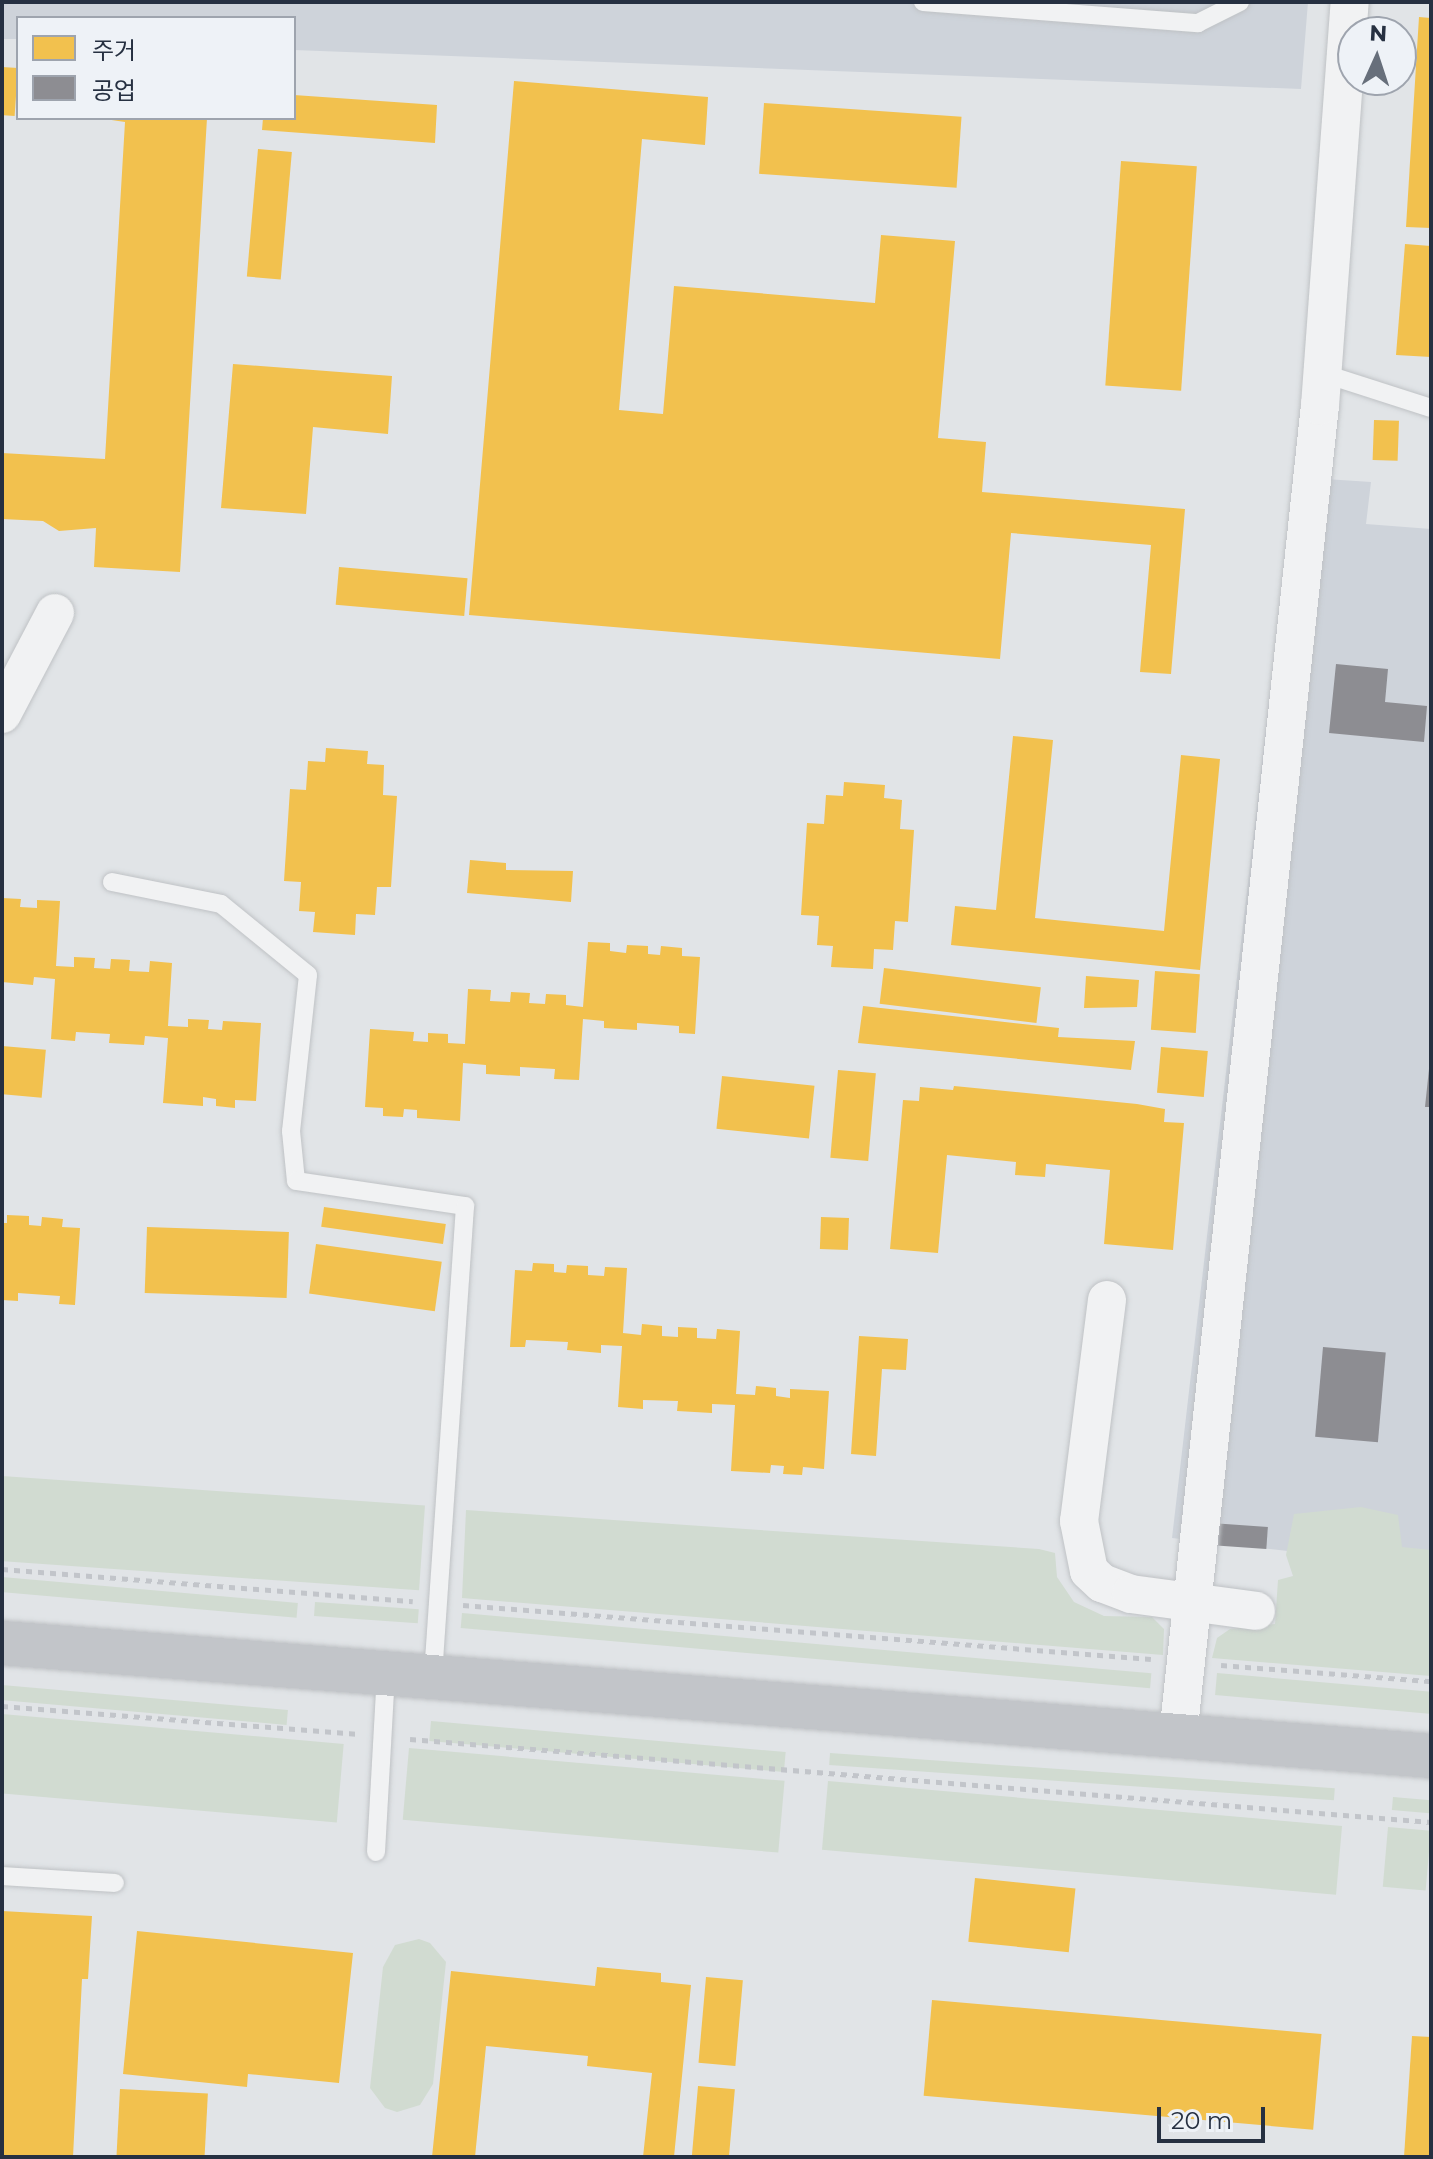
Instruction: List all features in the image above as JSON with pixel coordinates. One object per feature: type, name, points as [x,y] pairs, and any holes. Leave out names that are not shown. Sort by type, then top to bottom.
[{"type":"main road","points":[[2,1643],[1431,1756]]},
{"type":"street","points":[[1178,1736],[1322,373],[1350,2]]},
{"type":"street","points":[[2,714],[55,613]]},
{"type":"street","points":[[1107,1300],[1079,1521],[1089,1571],[1102,1583],[1131,1594],[1256,1611]]},
{"type":"lane","points":[[923,2],[1198,23],[1240,2]]},
{"type":"lane","points":[[1322,373],[1431,408]]},
{"type":"lane","points":[[112,882],[221,904],[308,975],[291,1131],[296,1181],[465,1206],[433,1677]]},
{"type":"lane","points":[[376,1852],[386,1673]]},
{"type":"lane","points":[[2,1876],[115,1883]]},
{"type":"path","points":[[2,1569],[1431,1681]]},
{"type":"path","points":[[2,1706],[1431,1822]]},
{"type":"shaded area","points":[[2,2],[1308,2],[1301,89],[296,50],[296,16],[16,16],[16,39],[2,39]]},
{"type":"shaded area","points":[[1295,477],[1371,482],[1366,524],[1431,529],[1431,1567],[1172,1538]]},
{"type":"shaded area","points":[[2,1476],[425,1506],[419,1590],[2,1561]]},
{"type":"shaded area","points":[[1361,1507],[1398,1515],[1402,1547],[1431,1550],[1431,1676],[1212,1658],[1217,1638],[1230,1629],[1275,1624],[1278,1580],[1293,1576],[1286,1555],[1294,1514]]},
{"type":"shaded area","points":[[466,1510],[1039,1549],[1055,1553],[1057,1577],[1074,1602],[1104,1616],[1152,1617],[1164,1629],[1163,1655],[462,1598]]},
{"type":"shaded area","points":[[2,1577],[298,1603],[297,1618],[2,1592]]},
{"type":"shaded area","points":[[315,1602],[419,1609],[418,1623],[314,1616]]},
{"type":"shaded area","points":[[462,1613],[1151,1673],[1150,1688],[461,1628]]},
{"type":"shaded area","points":[[1217,1673],[1431,1692],[1429,1714],[1215,1695]]},
{"type":"shaded area","points":[[2,1685],[288,1710],[287,1725],[2,1700]]},
{"type":"shaded area","points":[[2,1714],[344,1744],[337,1823],[2,1793]]},
{"type":"shaded area","points":[[431,1721],[786,1752],[784,1772],[429,1741]]},
{"type":"shaded area","points":[[409,1748],[785,1781],[778,1853],[403,1820]]},
{"type":"shaded area","points":[[830,1753],[1335,1788],[1334,1800],[829,1765]]},
{"type":"shaded area","points":[[828,1781],[1342,1826],[1336,1895],[822,1850]]},
{"type":"shaded area","points":[[1393,1797],[1431,1800],[1430,1813],[1392,1810]]},
{"type":"shaded area","points":[[1388,1827],[1431,1831],[1426,1891],[1383,1887]]},
{"type":"shaded area","points":[[419,1939],[430,1943],[446,1962],[433,2084],[420,2105],[397,2112],[385,2108],[370,2088],[383,1967],[395,1945]]},
{"type":"building: 주거","points":[[1419,17],[1431,18],[1431,228],[1406,227],[1414,96],[1417,96]]},
{"type":"building: 주거","points":[[2,67],[16,68],[15,116],[2,115]]},
{"type":"building: 주거","points":[[514,81],[708,97],[705,145],[642,139],[619,410],[663,414],[674,286],[875,303],[881,235],[955,241],[938,438],[986,442],[982,492],[1185,509],[1171,674],[1140,672],[1151,545],[1011,533],[1000,659],[469,615]]},
{"type":"building: 주거","points":[[296,95],[437,105],[435,143],[262,130],[263,120],[296,120]]},
{"type":"building: 주거","points":[[764,103],[962,117],[957,188],[759,174]]},
{"type":"building: 주거","points":[[112,120],[207,120],[180,572],[94,567],[96,528],[59,531],[43,521],[2,519],[2,453],[105,459],[125,122]]},
{"type":"building: 주거","points":[[258,149],[292,152],[281,279],[247,277]]},
{"type":"building: 주거","points":[[1121,161],[1197,166],[1181,391],[1105,385]]},
{"type":"building: 주거","points":[[1405,244],[1431,246],[1431,357],[1396,355]]},
{"type":"building: 주거","points":[[233,364],[392,376],[388,434],[313,427],[306,514],[221,508]]},
{"type":"building: 주거","points":[[1374,420],[1399,421],[1398,461],[1373,460]]},
{"type":"building: 주거","points":[[339,567],[468,578],[464,616],[336,605]]},
{"type":"building: 주거","points":[[1013,736],[1053,740],[1035,918],[1164,931],[1181,755],[1220,759],[1200,970],[951,945],[955,906],[996,910]]},
{"type":"building: 주거","points":[[326,748],[368,751],[367,764],[384,765],[383,795],[397,796],[391,887],[377,887],[375,915],[356,914],[355,935],[313,932],[315,912],[299,911],[301,882],[284,881],[290,789],[306,790],[308,761],[325,762]]},
{"type":"building: 주거","points":[[844,782],[885,785],[884,798],[902,800],[900,829],[914,830],[908,922],[895,921],[893,950],[874,949],[873,969],[831,967],[833,946],[817,945],[819,916],[801,915],[807,823],[824,824],[826,795],[843,796]]},
{"type":"building: 주거","points":[[470,860],[506,863],[506,870],[573,871],[571,902],[467,893]]},
{"type":"building: 주거","points":[[2,898],[21,899],[20,907],[37,908],[37,900],[60,901],[56,966],[74,967],[74,957],[95,958],[94,968],[110,969],[111,959],[130,960],[129,971],[149,972],[150,961],[172,963],[168,1026],[188,1027],[188,1019],[209,1020],[208,1029],[222,1030],[223,1021],[261,1023],[256,1101],[235,1100],[235,1108],[216,1106],[216,1099],[203,1097],[203,1106],[163,1103],[168,1038],[145,1036],[144,1045],[109,1043],[110,1034],[76,1032],[75,1041],[51,1039],[55,979],[34,977],[33,985],[2,982]]},
{"type":"building: 주거","points":[[588,942],[610,943],[610,951],[626,953],[627,945],[648,946],[648,954],[660,955],[661,946],[682,948],[682,956],[700,957],[695,1034],[679,1033],[679,1026],[637,1023],[637,1030],[604,1028],[604,1021],[583,1019],[579,1080],[554,1079],[555,1069],[520,1067],[520,1076],[486,1074],[486,1065],[463,1063],[460,1121],[417,1118],[417,1110],[404,1109],[403,1117],[383,1116],[383,1108],[365,1107],[370,1029],[414,1032],[413,1041],[428,1042],[428,1033],[448,1034],[448,1043],[465,1044],[468,989],[491,990],[490,1001],[510,1002],[511,992],[530,993],[529,1003],[545,1004],[546,994],[566,995],[566,1005],[583,1007]]},
{"type":"building: 주거","points":[[884,968],[1041,987],[1036,1023],[880,1004]]},
{"type":"building: 주거","points":[[1155,971],[1200,974],[1196,1033],[1151,1030]]},
{"type":"building: 주거","points":[[1086,976],[1139,980],[1137,1007],[1084,1008]]},
{"type":"building: 주거","points":[[863,1006],[1059,1028],[1058,1037],[1135,1041],[1131,1070],[858,1043]]},
{"type":"building: 주거","points":[[2,1046],[46,1050],[42,1098],[2,1094]]},
{"type":"building: 주거","points":[[1161,1047],[1208,1051],[1204,1097],[1157,1093]]},
{"type":"building: 주거","points":[[838,1070],[876,1073],[868,1161],[830,1158]]},
{"type":"building: 주거","points":[[722,1076],[814,1086],[809,1138],[716,1129]]},
{"type":"building: 주거","points":[[954,1086],[1137,1104],[1165,1109],[1164,1122],[1184,1123],[1173,1250],[1104,1244],[1110,1170],[1046,1164],[1045,1177],[1015,1175],[1016,1162],[947,1155],[938,1253],[890,1249],[903,1100],[919,1101],[920,1087],[953,1090]]},
{"type":"building: 주거","points":[[324,1207],[446,1224],[443,1244],[321,1227]]},
{"type":"building: 주거","points":[[7,1215],[29,1216],[29,1225],[41,1226],[42,1217],[63,1219],[62,1227],[80,1228],[75,1305],[59,1304],[60,1296],[18,1293],[18,1301],[2,1300],[2,1223],[7,1223]]},
{"type":"building: 주거","points":[[821,1217],[849,1218],[848,1250],[820,1249]]},
{"type":"building: 주거","points":[[147,1227],[289,1232],[287,1298],[145,1293]]},
{"type":"building: 주거","points":[[316,1244],[442,1262],[435,1311],[309,1294]]},
{"type":"building: 주거","points":[[533,1263],[554,1264],[554,1272],[566,1273],[567,1265],[588,1266],[588,1275],[604,1276],[605,1267],[627,1268],[623,1333],[641,1335],[642,1324],[662,1326],[662,1336],[678,1337],[678,1327],[697,1328],[697,1338],[716,1339],[717,1329],[740,1331],[736,1394],[755,1395],[756,1386],[776,1388],[776,1396],[790,1398],[790,1389],[829,1391],[824,1469],[803,1467],[802,1475],[783,1474],[784,1466],[771,1465],[770,1473],[731,1471],[735,1405],[712,1404],[712,1413],[677,1411],[678,1401],[643,1400],[643,1409],[618,1407],[622,1346],[601,1345],[601,1353],[567,1350],[568,1342],[526,1340],[525,1347],[510,1347],[515,1270],[532,1271]]},
{"type":"building: 주거","points":[[859,1336],[908,1339],[906,1370],[882,1369],[876,1456],[851,1454]]},
{"type":"building: 주거","points":[[975,1878],[1075,1889],[1069,1952],[968,1942]]},
{"type":"building: 주거","points":[[2,1911],[92,1916],[88,1979],[82,1979],[73,2157],[2,2157]]},
{"type":"building: 주거","points":[[137,1931],[353,1953],[339,2083],[248,2074],[247,2087],[123,2074]]},
{"type":"building: 주거","points":[[597,1967],[661,1973],[661,1982],[691,1985],[674,2157],[643,2157],[652,2073],[587,2066],[588,2056],[486,2046],[475,2157],[432,2157],[451,1971],[595,1986]]},
{"type":"building: 주거","points":[[706,1977],[743,1980],[735,2066],[699,2063]]},
{"type":"building: 주거","points":[[932,2000],[1322,2034],[1313,2130],[924,2096]]},
{"type":"building: 주거","points":[[1412,2036],[1431,2037],[1431,2157],[1404,2157]]},
{"type":"building: 주거","points":[[698,2086],[735,2089],[729,2157],[692,2157]]},
{"type":"building: 주거","points":[[120,2089],[208,2094],[205,2157],[116,2157]]},
{"type":"building: 공업","points":[[1336,664],[1388,669],[1385,702],[1427,706],[1424,742],[1329,733]]},
{"type":"building: 공업","points":[[1429,1069],[1431,1107],[1425,1107]]},
{"type":"building: 공업","points":[[1323,1347],[1386,1352],[1378,1442],[1315,1437]]},
{"type":"building: 공업","points":[[1211,1523],[1268,1527],[1266,1549],[1209,1545]]}]
